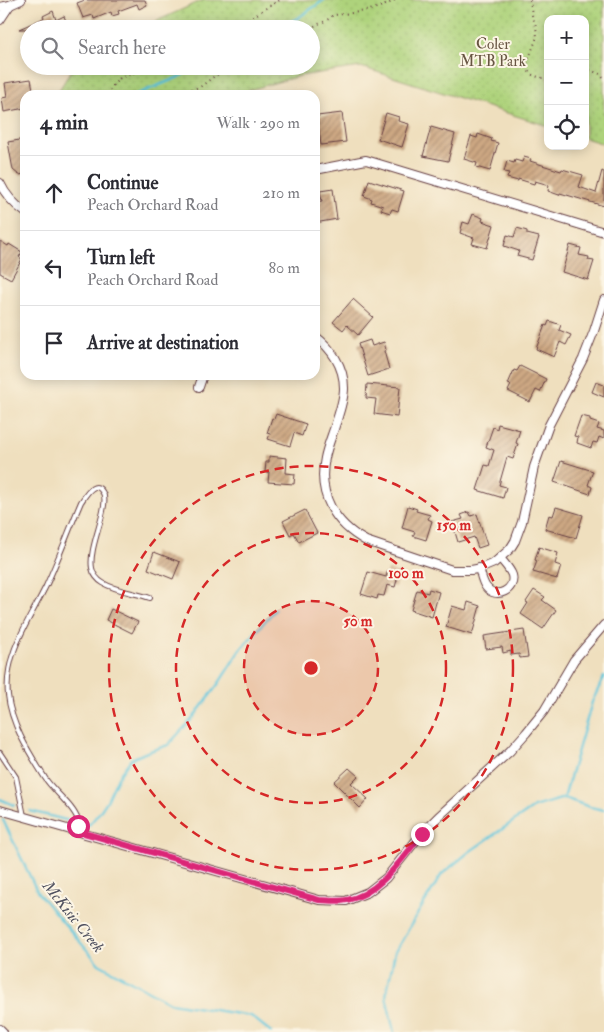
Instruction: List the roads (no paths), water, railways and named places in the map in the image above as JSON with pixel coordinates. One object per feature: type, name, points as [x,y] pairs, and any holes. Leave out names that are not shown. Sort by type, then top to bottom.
[{"type":"street","points":[[0,7],[20,0]]},
{"type":"street","points":[[0,20],[10,5]]},
{"type":"street","points":[[320,169],[366,160],[604,232]]},
{"type":"street","points":[[0,183],[3,190],[20,209]]},
{"type":"street","points":[[320,341],[333,354],[340,367],[344,388],[342,403],[325,458],[323,473],[327,497],[337,518],[347,529],[366,541],[452,570],[472,570],[494,563],[510,549],[515,541],[522,522],[534,467],[549,425],[583,360],[604,300]]},
{"type":"street","points":[[199,387],[201,380]]},
{"type":"street","points":[[479,568],[487,588],[495,594],[503,593],[511,586],[512,574],[500,558]]},
{"type":"street","points":[[0,810],[319,900],[346,901],[368,892],[386,878],[438,817],[526,733],[544,711],[574,660],[604,625]]},
{"type":"street","points":[[0,1029],[3,1032]]},
{"type":"lane","points":[[77,831],[78,820],[46,779],[19,734],[10,708],[8,686],[10,663],[18,640],[45,587],[81,502],[92,488],[99,488],[102,492],[104,504],[91,560],[93,573],[110,587],[150,598]]},
{"type":"lane","points":[[0,753],[16,777],[24,816]]},
{"type":"waterway","points":[[294,20],[324,0]]},
{"type":"waterway","points":[[147,90],[182,75]]},
{"type":"waterway","points":[[85,824],[89,825],[99,813],[118,777],[131,759],[168,745],[193,718],[240,650],[275,610]]},
{"type":"waterway","points":[[564,798],[592,702],[604,677]]},
{"type":"waterway","points":[[394,1032],[386,996],[395,952],[442,874],[469,852],[534,807],[564,798],[604,810]]},
{"type":"waterway","points":[[0,799],[14,805]]},
{"type":"waterway","points":[[30,811],[70,821]]},
{"type":"waterway","name":"McKisic Creek","points":[[3,820],[38,893],[99,964],[171,1003],[251,1016],[271,1032]]},
{"type":"park label","name":"Coler MTB Park","points":[[493,52]]}]
